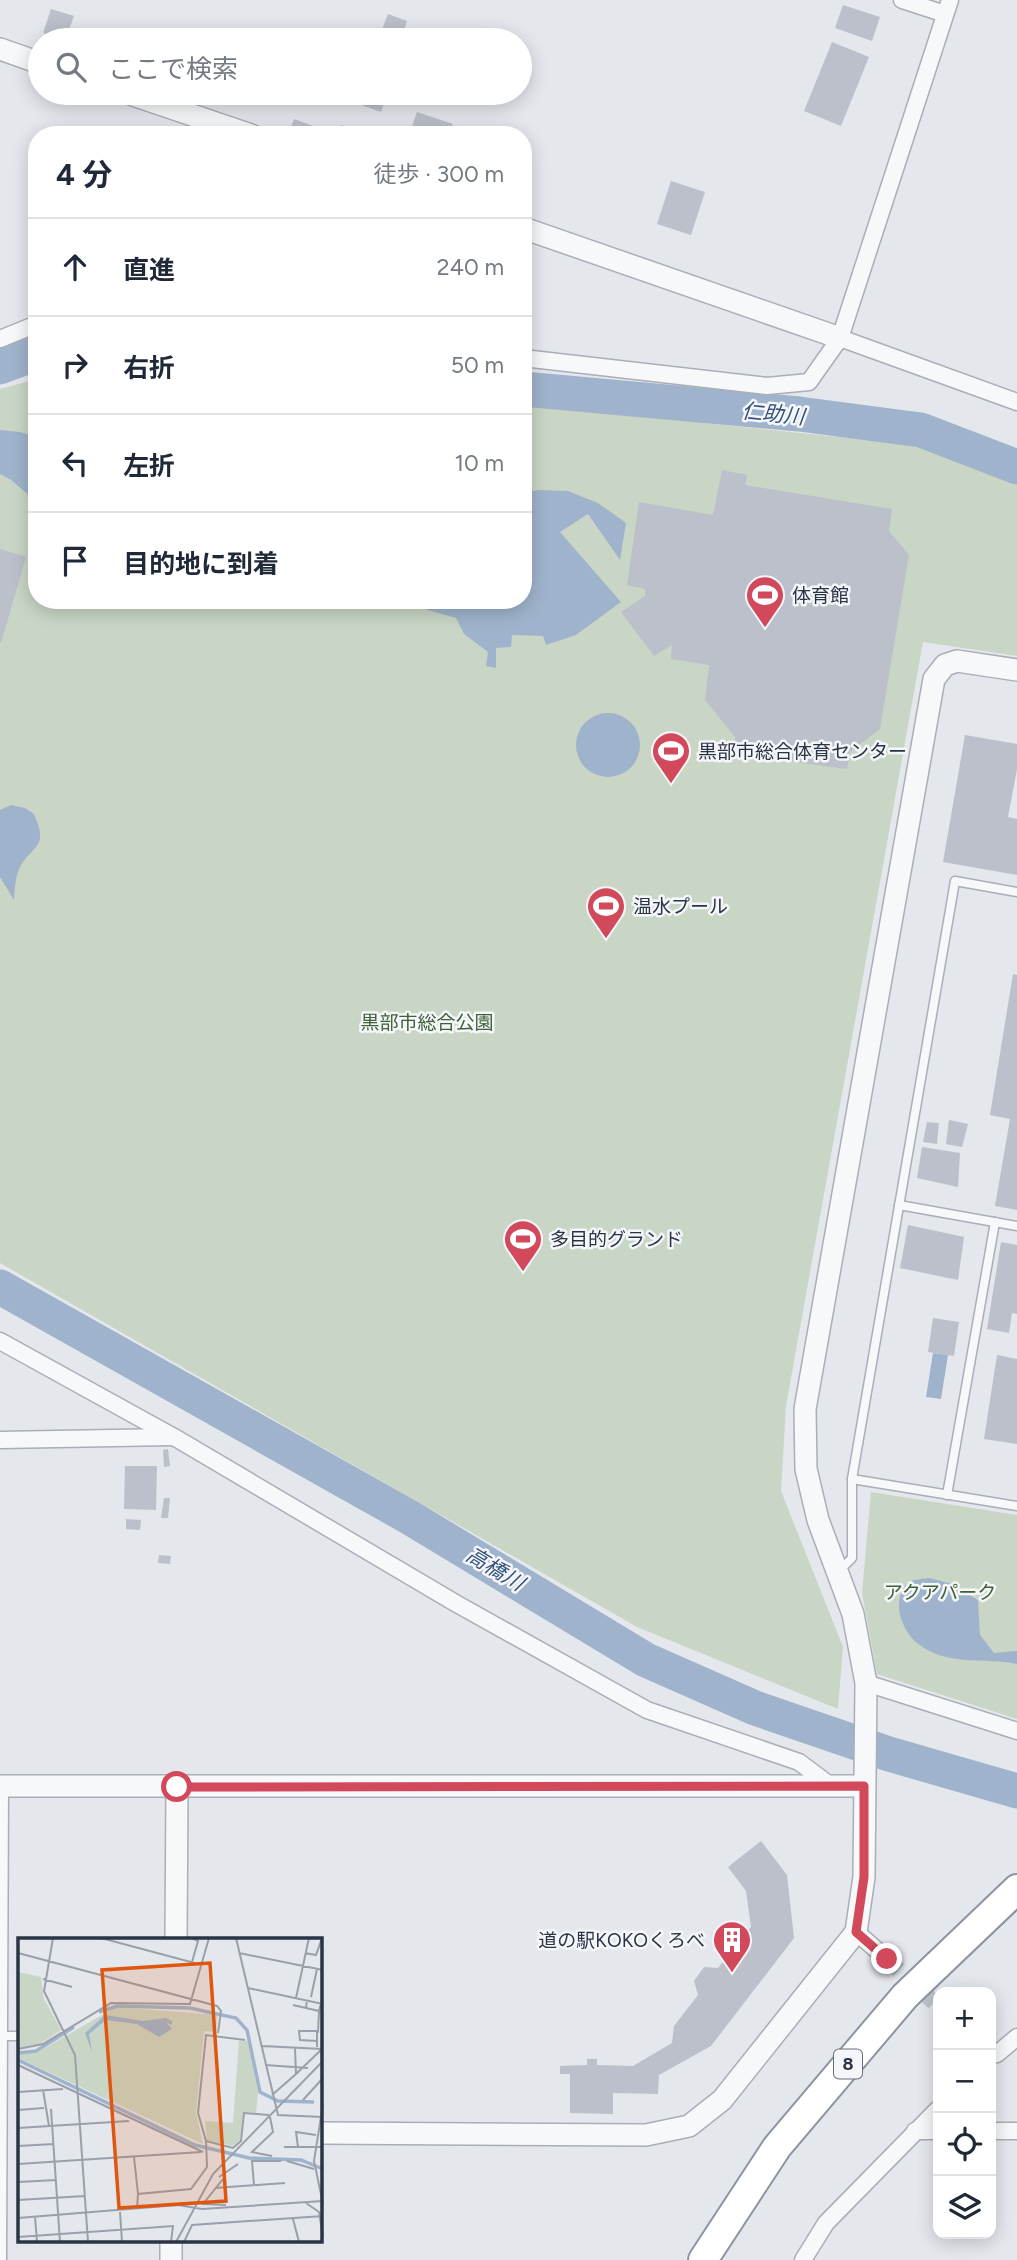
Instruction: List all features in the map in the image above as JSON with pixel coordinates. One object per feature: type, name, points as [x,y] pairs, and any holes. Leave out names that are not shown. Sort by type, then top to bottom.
[{"type":"highway","name":"8","points":[[703,2260],[777,2147],[905,1996],[1017,1889]]},
{"type":"street","points":[[532,359],[768,386],[809,382],[840,338],[947,7],[902,0]]},
{"type":"street","points":[[0,49],[28,59]]},
{"type":"street","points":[[162,105],[224,126]]},
{"type":"street","points":[[532,231],[1017,402]]},
{"type":"street","points":[[0,339],[28,328]]},
{"type":"street","points":[[322,2133],[646,2135],[689,2126],[722,2100],[856,1932],[864,1877],[866,1691],[853,1614],[818,1520],[806,1469],[805,1409],[934,679],[945,666],[957,661],[1017,670]]},
{"type":"street","points":[[0,1340],[174,1437],[445,1597],[647,1710],[799,1762],[831,1786]]},
{"type":"street","points":[[0,1440],[174,1437]]},
{"type":"street","points":[[866,1691],[1017,1731]]},
{"type":"street","points":[[2,1786],[864,1786]]},
{"type":"street","points":[[176,1938],[177,1787]]},
{"type":"street","points":[[856,1932],[887,1959]]},
{"type":"street","points":[[996,2053],[1017,2037]]},
{"type":"street","points":[[803,2260],[826,2223],[934,2113]]},
{"type":"street","points":[[915,2131],[933,2131]]},
{"type":"street","points":[[996,2131],[1017,2131]]},
{"type":"street","points":[[171,2242],[171,2260]]},
{"type":"lane","points":[[838,1573],[852,1558],[852,1479],[955,881],[1017,892]]},
{"type":"lane","points":[[899,1205],[1017,1226]]},
{"type":"lane","points":[[947,1495],[995,1222]]},
{"type":"lane","points":[[852,1479],[1017,1506]]},
{"type":"lane","points":[[2,1786],[2,2260]]},
{"type":"lane","points":[[2,2036],[18,2036]]},
{"type":"green space","name":"黒部市総合公園","points":[[28,381],[28,609],[532,609],[532,405],[916,445],[1017,483],[1017,656],[923,642],[786,1406],[781,1491],[843,1647],[838,1709],[637,1627],[0,1263],[0,389]]},
{"type":"green space","name":"アクアパーク","points":[[871,1492],[1017,1515],[1017,1719],[877,1674],[862,1593]]},
{"type":"water","points":[[0,430],[28,434],[28,494],[0,474]]},
{"type":"water","points":[[532,491],[568,491],[598,503],[626,523],[620,560],[588,514],[560,532],[621,602],[576,635],[546,645],[543,636],[512,635],[511,647],[496,648],[496,668],[486,666],[488,652],[464,634],[456,618],[426,609],[532,609]]},
{"type":"water","points":[[602,713],[614,713],[631,722],[638,733],[638,757],[631,768],[614,777],[602,777],[590,772],[581,763],[576,751],[576,739],[581,727],[590,718]]},
{"type":"water","points":[[11,805],[25,808],[34,814],[40,833],[38,844],[18,871],[14,900],[0,877],[0,810]]},
{"type":"water","points":[[933,1353],[948,1355],[941,1399],[926,1397]]},
{"type":"water","points":[[929,1578],[949,1583],[978,1600],[980,1635],[994,1653],[1017,1651],[1017,1664],[953,1658],[928,1651],[917,1643],[902,1621],[899,1603],[905,1587],[912,1581]]},
{"type":"building","points":[[843,5],[880,17],[872,41],[835,28]]},
{"type":"building","points":[[51,9],[74,16],[70,28],[45,28]]},
{"type":"building","points":[[388,14],[407,21],[405,28],[383,28]]},
{"type":"building","points":[[832,42],[869,57],[841,126],[804,111]]},
{"type":"building","points":[[361,105],[383,105],[381,112]]},
{"type":"building","points":[[417,112],[453,124],[452,126],[412,126]]},
{"type":"building","points":[[294,119],[313,126],[291,126]]},
{"type":"building","points":[[671,181],[705,192],[691,235],[657,224]]},
{"type":"building","name":"体育館","points":[[722,470],[747,475],[745,485],[892,509],[889,531],[909,555],[880,729],[850,752],[847,769],[733,754],[735,737],[705,700],[709,665],[671,659],[672,645],[654,656],[621,612],[645,596],[645,589],[627,585],[639,502],[713,515]]},
{"type":"building","points":[[0,549],[26,557],[1,643],[0,642]]},
{"type":"building","points":[[965,735],[1017,744],[1017,769],[1008,817],[1017,819],[1017,875],[943,862]]},
{"type":"building","points":[[1013,974],[1017,975],[1017,1210],[995,1206],[1010,1119],[990,1115]]},
{"type":"building","points":[[949,1120],[968,1124],[962,1147],[946,1144]]},
{"type":"building","points":[[927,1122],[939,1123],[937,1144],[923,1142]]},
{"type":"building","points":[[922,1147],[960,1153],[958,1187],[917,1178]]},
{"type":"building","points":[[908,1225],[964,1237],[958,1280],[900,1268]]},
{"type":"building","points":[[1001,1242],[1017,1245],[1017,1314],[1012,1313],[1009,1333],[987,1329]]},
{"type":"building","points":[[933,1318],[959,1322],[954,1356],[928,1352]]},
{"type":"building","points":[[997,1355],[1017,1359],[1017,1444],[984,1439]]},
{"type":"building","points":[[168,1449],[170,1466],[164,1467],[163,1450]]},
{"type":"building","points":[[125,1466],[157,1466],[156,1510],[124,1509]]},
{"type":"building","points":[[164,1498],[170,1498],[168,1518],[161,1518]]},
{"type":"building","points":[[126,1519],[141,1520],[140,1530],[126,1529]]},
{"type":"building","points":[[159,1555],[171,1556],[170,1564],[158,1563]]},
{"type":"building","name":"道の駅KOKOくろべ","points":[[761,1841],[787,1875],[794,1938],[711,2046],[659,2075],[658,2094],[613,2093],[613,2114],[570,2113],[570,2074],[560,2074],[560,2066],[587,2065],[587,2059],[597,2059],[597,2065],[633,2066],[672,2043],[674,2026],[698,1995],[694,1981],[704,1967],[718,1968],[751,1927],[746,1891],[728,1867]]},
{"type":"waterway","name":"仁助川","points":[[0,367],[28,356]]},
{"type":"waterway","name":"仁助川","points":[[532,390],[799,414],[921,430],[1017,467]]},
{"type":"waterway","name":"高橋川","points":[[0,1287],[409,1517],[646,1660],[755,1708],[889,1754],[1017,1791]]},
{"type":"tunnel","points":[[887,1959],[933,2001]]},
{"type":"place","name":"体育館","points":[[765,629]]},
{"type":"place","name":"黒部市総合体育センター","points":[[671,785]]},
{"type":"place","name":"温水プール","points":[[606,940]]},
{"type":"place","name":"多目的グランド","points":[[523,1273]]},
{"type":"place","name":"道の駅KOKOくろべ","points":[[732,1974]]},
{"type":"route","points":[[177,1787],[864,1786],[864,1877],[856,1932],[887,1959]]}]
